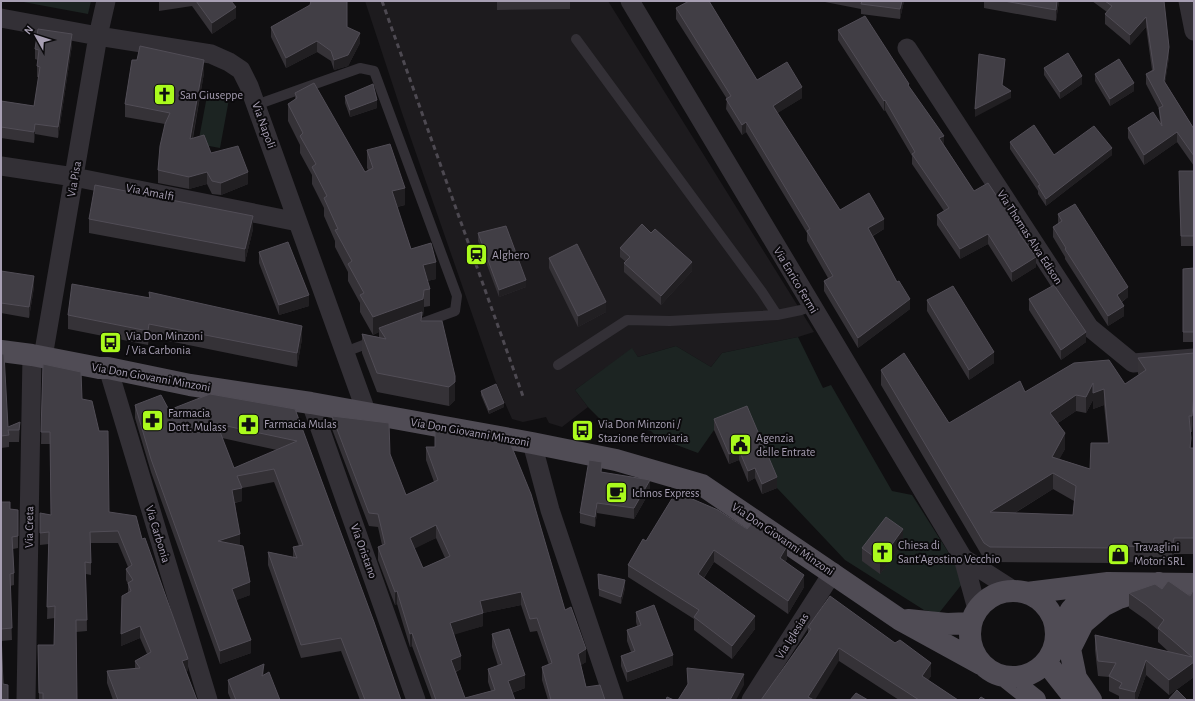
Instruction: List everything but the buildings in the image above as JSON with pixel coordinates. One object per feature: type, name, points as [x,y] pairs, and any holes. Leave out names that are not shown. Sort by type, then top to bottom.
[{"type":"main road","name":"Via Don Giovanni Minzoni","points":[[1,351],[38,356],[98,368],[108,368],[190,385],[311,403],[532,443],[616,460],[702,485],[899,618],[981,664]]},
{"type":"main road","points":[[1056,636],[1071,610],[1083,597],[1108,582]]},
{"type":"main road","points":[[1020,592],[1039,599],[1049,610],[1055,622],[1056,636],[1053,650],[1046,662],[1035,672],[1021,677],[1006,677],[993,673],[981,664],[973,652],[969,637],[974,616],[987,599],[999,593],[1108,582],[1194,584]]},
{"type":"main road","points":[[1090,700],[1076,678],[1070,649],[1083,624],[1103,606],[1119,598],[1139,592],[1159,583]]},
{"type":"main road","name":"Via Don Giovanni Minzoni","points":[[899,618],[947,624],[974,616]]},
{"type":"main road","points":[[1046,662],[1076,700]]},
{"type":"main road","points":[[1006,677],[1035,700]]},
{"type":"street","name":"Via Pisa","points":[[38,356],[74,177],[98,36],[106,1]]},
{"type":"street","name":"Via Enrico Fermi","points":[[630,1],[963,558],[974,616]]},
{"type":"street","points":[[1188,1],[1193,24]]},
{"type":"street","name":"Via Napoli","points":[[1,18],[98,36],[212,54],[229,62],[241,70],[249,86],[368,414]]},
{"type":"street","name":"Via Thomas Alva Edison","points":[[907,48],[1089,327],[1133,363],[1194,358]]},
{"type":"street","name":"Via Amalfi","points":[[1,166],[74,177],[298,222]]},
{"type":"street","name":"Via Creta","points":[[26,700],[38,356]]},
{"type":"street","name":"Via Carbonia","points":[[108,368],[208,700]]},
{"type":"street","name":"Via Oristano","points":[[311,403],[416,700]]},
{"type":"street","points":[[532,443],[550,510],[614,700]]},
{"type":"street","name":"Via Enrico Fermi","points":[[963,558],[1020,592]]},
{"type":"street","name":"Via Iglesias","points":[[751,700],[833,572]]},
{"type":"lane","points":[[576,39],[762,292],[777,315]]},
{"type":"lane","points":[[256,105],[360,68],[374,71],[457,296],[455,311],[411,327]]},
{"type":"lane","points":[[558,365],[628,320],[670,321],[777,315],[812,306]]},
{"type":"lane","points":[[345,352],[382,338]]},
{"type":"shaded area","points":[[18,1],[91,1],[88,14]]},
{"type":"shaded area","points":[[365,1],[608,1],[814,332],[798,337],[722,353],[711,367],[676,346],[638,357],[632,349],[575,390],[588,407],[562,427],[549,423],[546,417],[523,422],[512,419],[495,380],[402,113]]},
{"type":"shaded area","points":[[207,96],[229,99],[220,148],[198,144]]},
{"type":"shaded area","points":[[798,337],[823,388],[831,385],[892,491],[912,495],[957,566],[962,584],[939,613],[924,610],[845,560],[777,488],[746,416],[714,430],[698,453],[658,438],[651,431],[600,419],[588,407],[575,390],[632,348],[638,357],[676,346],[711,367],[722,353]]},
{"type":"railway","points":[[382,1],[524,399]]},
{"type":"place","name":"San Giuseppe","points":[[165,95]]},
{"type":"place","name":"Alghero","points":[[477,255]]},
{"type":"place","name":"Via Don Minzoni / Via Carbonia","points":[[111,343]]},
{"type":"place","name":"Farmacia Dott. Mulass","points":[[152,420]]},
{"type":"place","name":"Farmacia Mulas","points":[[249,424]]},
{"type":"place","name":"Via Don Minzoni / Stazione ferroviaria","points":[[583,431]]},
{"type":"place","name":"Agenzia delle Entrate","points":[[740,445]]},
{"type":"place","name":"Ichnos Express","points":[[616,493]]},
{"type":"place","name":"Chiesa di Sant'Agostino Vecchio","points":[[883,552]]},
{"type":"place","name":"Travaglini Motori SRL","points":[[1118,554]]}]
